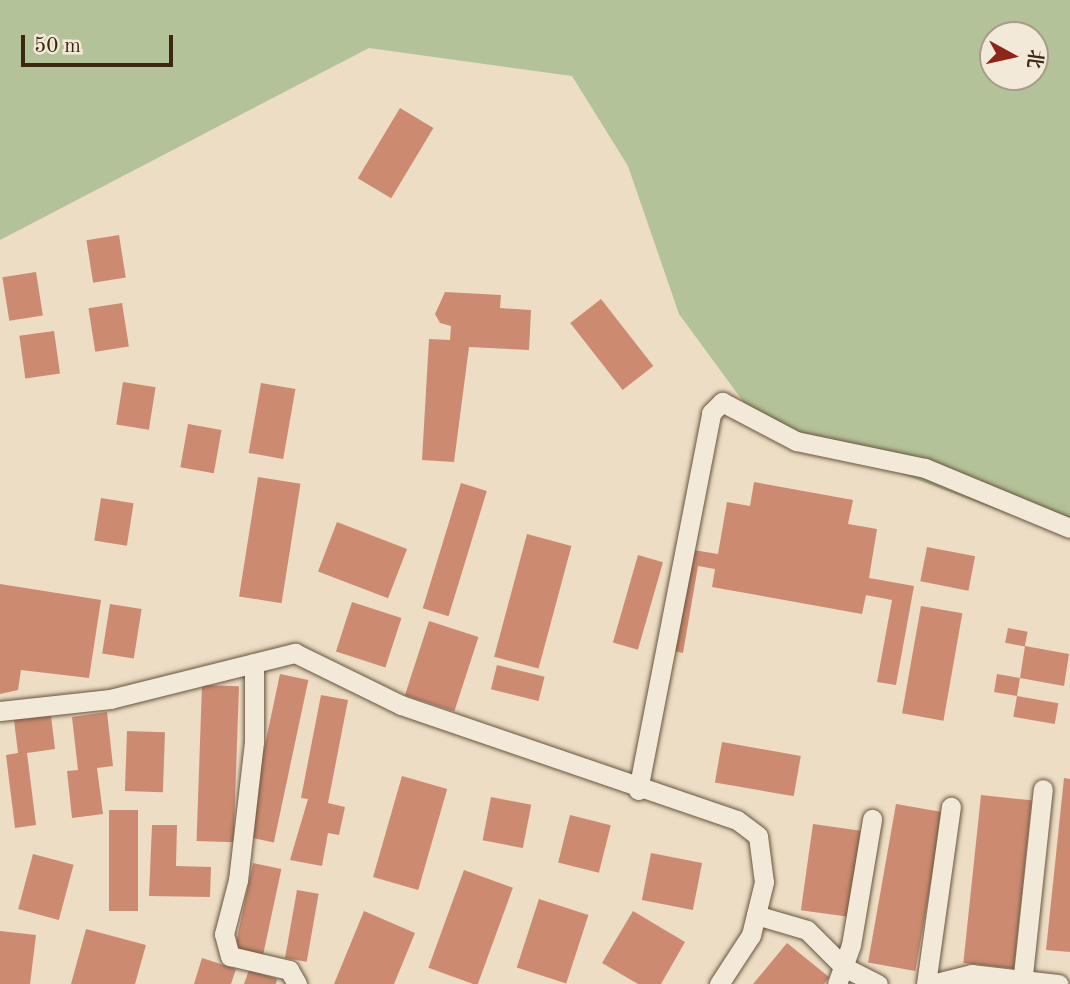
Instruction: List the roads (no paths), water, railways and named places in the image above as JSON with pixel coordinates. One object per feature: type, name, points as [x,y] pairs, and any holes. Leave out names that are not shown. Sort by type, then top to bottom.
[{"type":"street","points":[[638,790],[711,413],[722,402],[796,441],[925,468],[1070,528]]},
{"type":"street","points":[[0,711],[110,699],[295,653],[401,705],[638,790],[737,820],[758,836],[764,882],[756,915],[719,984]]},
{"type":"street","points":[[254,663],[254,742],[238,880],[224,934],[230,956],[289,970],[297,984]]},
{"type":"street","points":[[1023,982],[1043,789]]},
{"type":"street","points":[[926,984],[951,807]]},
{"type":"street","points":[[840,975],[872,819]]},
{"type":"street","points":[[756,915],[807,930],[840,975],[878,984]]},
{"type":"street","points":[[932,984],[972,974],[1058,984]]}]
